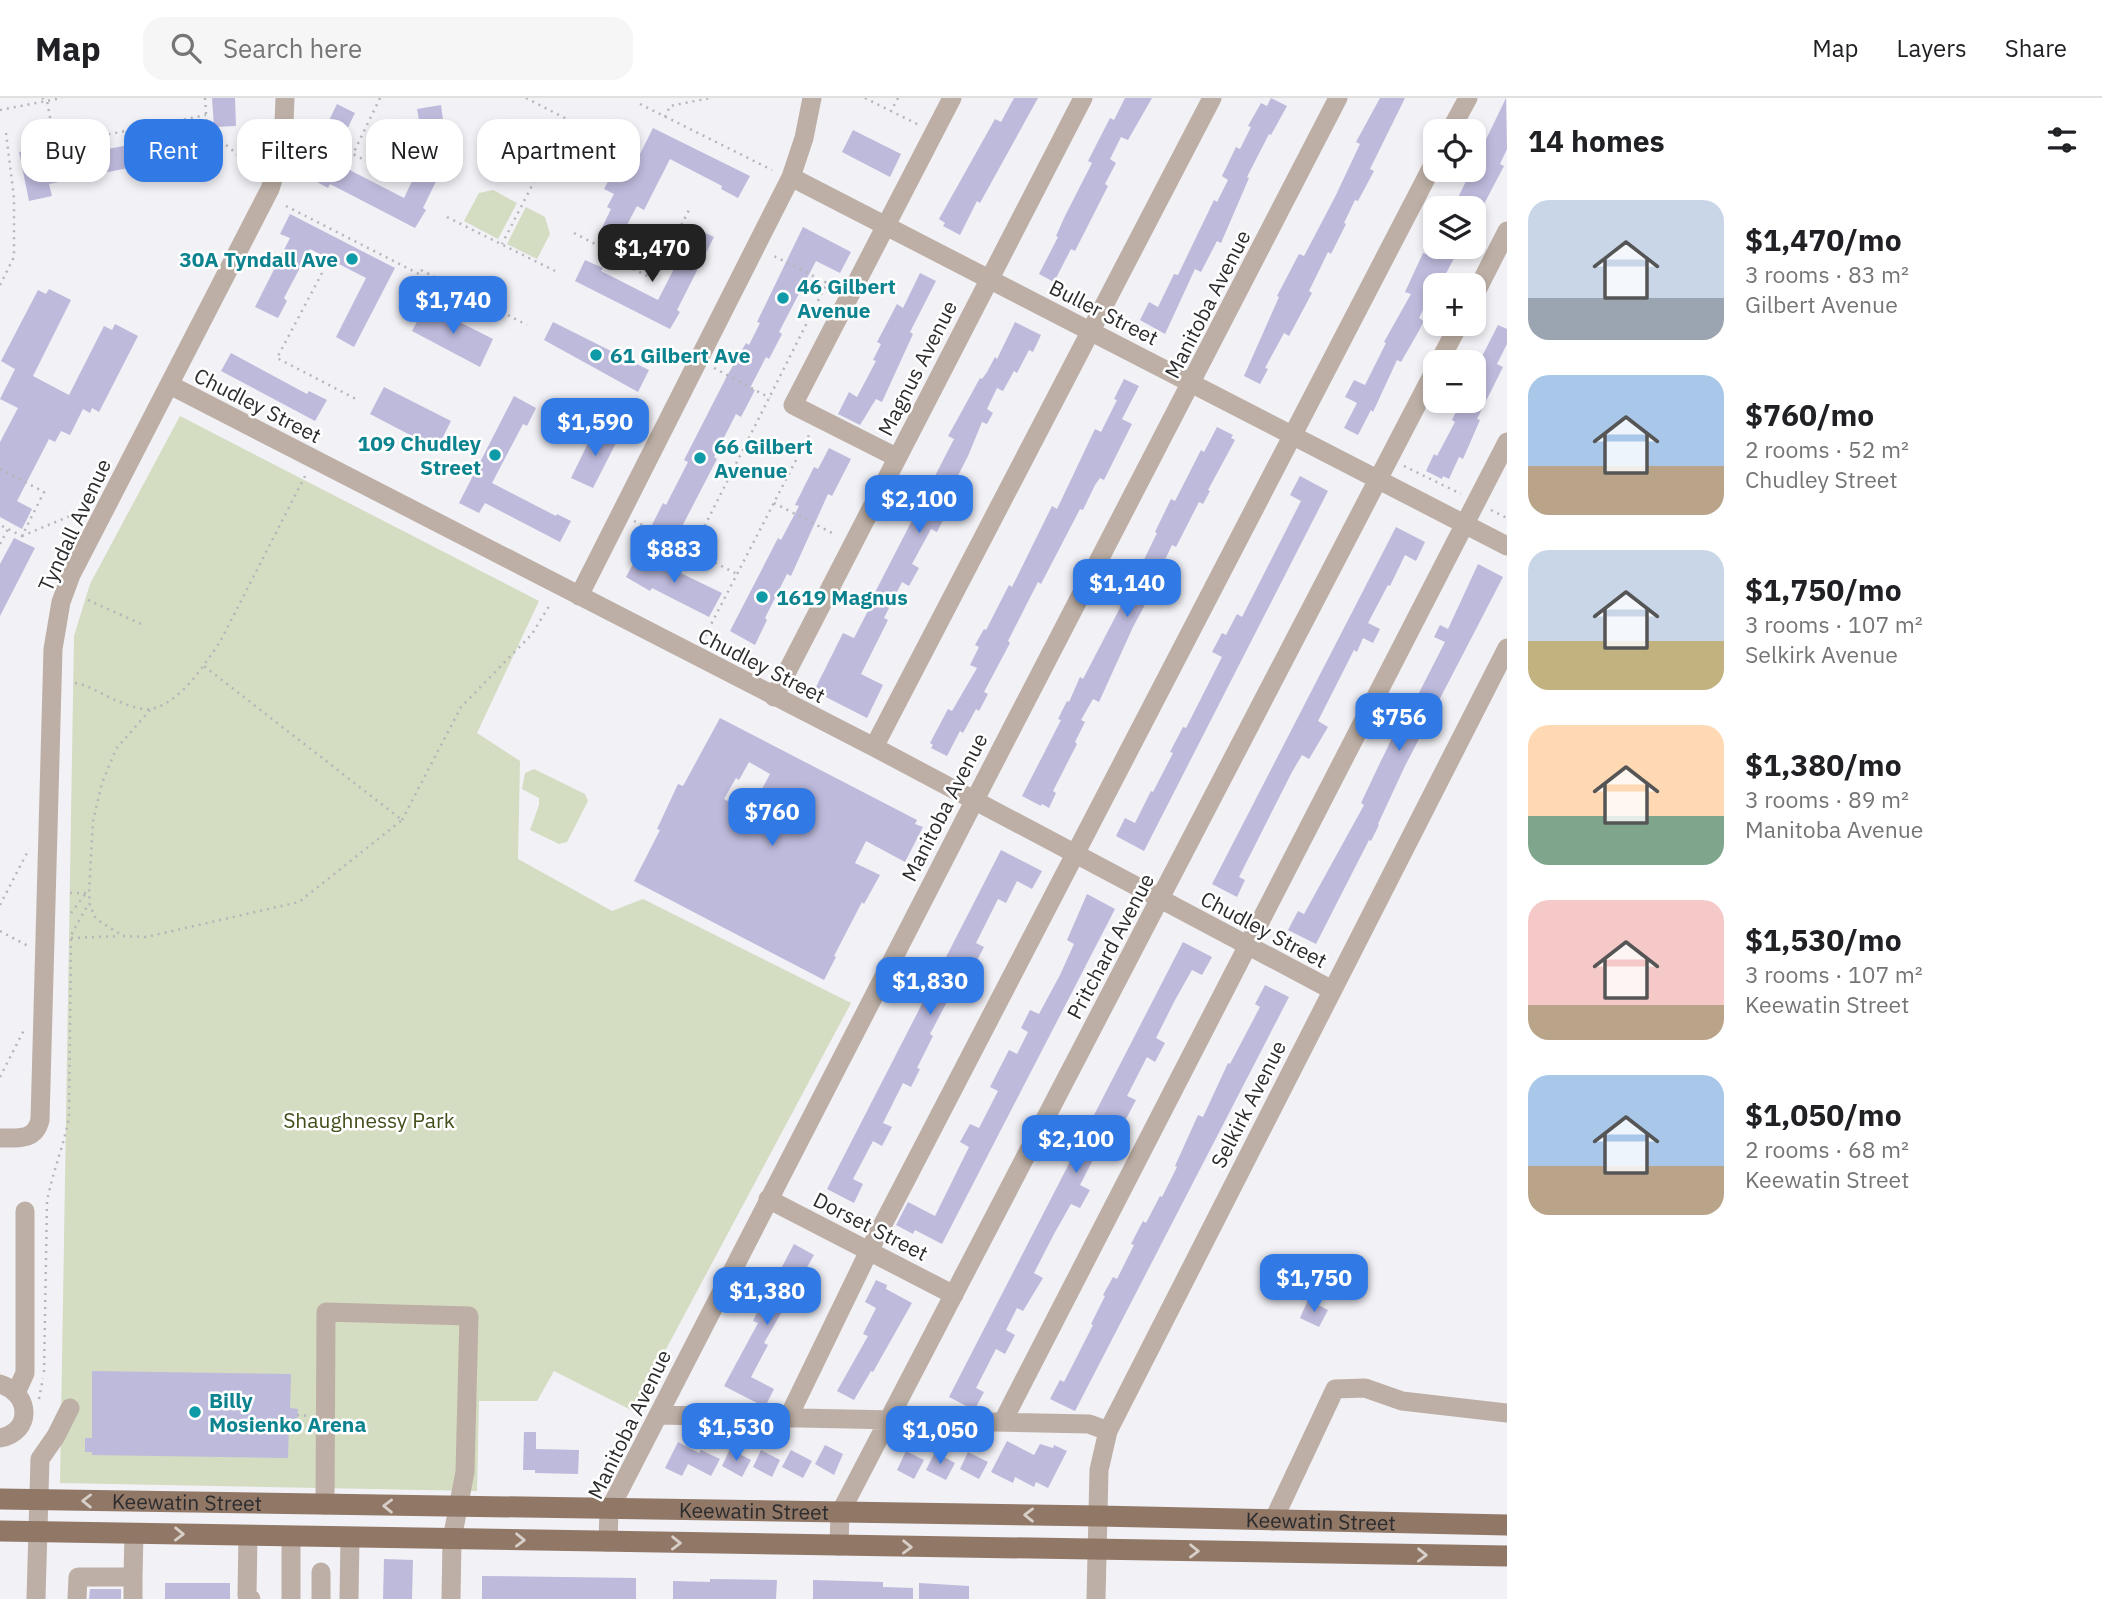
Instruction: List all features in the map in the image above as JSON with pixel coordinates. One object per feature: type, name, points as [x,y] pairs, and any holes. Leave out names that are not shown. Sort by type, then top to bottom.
[{"type":"main road","name":"Keewatin Street","points":[[0,1499],[1507,1525]]},
{"type":"main road","name":"Keewatin Street","points":[[0,1531],[1507,1556]]},
{"type":"street","name":"Tyndall Avenue","points":[[0,1138],[24,1137],[35,1132],[40,1125],[53,649],[56,626],[71,575],[270,189],[282,148],[285,98]]},
{"type":"street","points":[[579,596],[792,177],[812,98]]},
{"type":"street","points":[[897,457],[793,405],[952,98]]},
{"type":"street","name":"Magnus Avenue","points":[[774,697],[1083,98]]},
{"type":"street","points":[[874,747],[1212,98]]},
{"type":"street","name":"Manitoba Avenue","points":[[608,1542],[609,1510],[1338,98]]},
{"type":"street","points":[[1457,119],[1468,98]]},
{"type":"street","name":"Buller Street","points":[[792,177],[1507,546]]},
{"type":"street","points":[[788,1418],[869,1251],[1424,182]]},
{"type":"street","points":[[1486,273],[1507,231]]},
{"type":"street","name":"Chudley Street","points":[[170,385],[874,747],[1332,990]]},
{"type":"street","name":"Pritchard Avenue","points":[[839,1546],[840,1513],[1423,393]]},
{"type":"street","points":[[1003,1421],[1507,442]]},
{"type":"street","name":"Selkirk Avenue","points":[[1096,1599],[1098,1470],[1108,1431],[1507,648]]},
{"type":"street","name":"Dorset Street","points":[[768,1199],[954,1294]]},
{"type":"street","points":[[0,1438],[13,1434],[23,1419],[22,1400],[8,1388],[25,1373],[25,1211]]},
{"type":"street","points":[[325,1505],[326,1312],[469,1316],[465,1472],[452,1539],[451,1599]]},
{"type":"street","points":[[1273,1521],[1335,1389],[1365,1388],[1402,1401],[1507,1413]]},
{"type":"street","points":[[36,1599],[40,1459],[56,1436],[70,1408]]},
{"type":"street","points":[[658,1415],[1089,1423],[1108,1431]]},
{"type":"street","points":[[133,1599],[134,1533]]},
{"type":"street","points":[[248,1535],[247,1595],[251,1599]]},
{"type":"street","points":[[291,1536],[291,1599]]},
{"type":"street","points":[[349,1599],[350,1537]]},
{"type":"street","points":[[321,1572],[321,1599]]},
{"type":"street","points":[[77,1599],[78,1577],[134,1577]]},
{"type":"path","points":[[42,98],[47,101],[55,145],[206,115]]},
{"type":"path","points":[[0,110],[62,98]]},
{"type":"path","points":[[205,98],[207,129],[237,153]]},
{"type":"path","points":[[370,119],[380,98]]},
{"type":"path","points":[[526,98],[567,119]]},
{"type":"path","points":[[665,117],[670,106],[710,98]]},
{"type":"path","points":[[865,98],[934,133]]},
{"type":"path","points":[[891,111],[898,98]]},
{"type":"path","points":[[640,104],[772,170]]},
{"type":"path","points":[[366,127],[353,154],[366,161]]},
{"type":"path","points":[[0,285],[15,257],[15,198],[6,132]]},
{"type":"path","points":[[502,244],[534,182]]},
{"type":"path","points":[[286,206],[527,325]]},
{"type":"path","points":[[574,233],[601,247],[610,258],[654,279],[690,208]]},
{"type":"path","points":[[447,217],[555,271]]},
{"type":"path","points":[[692,551],[827,283],[772,255]]},
{"type":"path","points":[[321,272],[277,358],[356,398]]},
{"type":"path","points":[[714,368],[770,398]]},
{"type":"path","points":[[705,636],[814,424]]},
{"type":"path","points":[[1389,458],[1507,518]]},
{"type":"path","points":[[0,469],[44,492],[22,536]]},
{"type":"path","points":[[123,936],[96,919],[88,893],[93,821],[102,783],[116,749],[150,710],[176,697],[204,666],[220,642],[305,476]]},
{"type":"path","points":[[774,503],[834,534]]},
{"type":"path","points":[[0,525],[22,536],[82,511]]},
{"type":"path","points":[[634,521],[737,574]]},
{"type":"path","points":[[0,544],[8,529]]},
{"type":"path","points":[[88,600],[141,624]]},
{"type":"path","points":[[71,936],[146,937],[299,902],[402,820],[461,706],[532,634],[551,603]]},
{"type":"path","points":[[204,666],[402,820]]},
{"type":"path","points":[[75,682],[121,703],[150,710]]},
{"type":"path","points":[[0,905],[29,849]]},
{"type":"path","points":[[70,893],[88,893]]},
{"type":"path","points":[[71,914],[88,893]]},
{"type":"path","points":[[69,1117],[71,936],[90,901]]},
{"type":"path","points":[[0,931],[28,946]]},
{"type":"path","points":[[0,1077],[24,1030]]},
{"type":"path","points":[[298,1415],[309,1416]]},
{"type":"green space","points":[[493,190],[517,203],[498,239],[464,221],[479,193]]},
{"type":"green space","points":[[526,207],[545,217],[550,234],[537,259],[507,244]]},
{"type":"green space","name":"Shaughnessy Park","points":[[180,416],[539,601],[477,733],[520,761],[518,859],[612,911],[643,899],[851,1003],[633,1411],[554,1371],[537,1401],[479,1401],[477,1491],[60,1483],[74,636],[90,584]]},
{"type":"green space","points":[[534,769],[585,794],[588,801],[567,842],[559,844],[530,830],[539,798],[522,789],[525,773]]},
{"type":"building","points":[[212,98],[235,98],[236,126],[223,127],[223,119],[213,119]]},
{"type":"building","points":[[1014,98],[1038,98],[960,235],[943,226],[945,223],[939,219],[995,119],[1001,122]]},
{"type":"building","points":[[1125,98],[1152,98],[1128,140],[1121,137],[1110,159],[1116,163],[1105,184],[1108,186],[1075,251],[1071,249],[1054,282],[1039,274],[1092,163],[1088,161],[1110,118],[1114,120]]},
{"type":"building","points":[[1271,98],[1287,106],[1247,177],[1249,178],[1221,243],[1217,241],[1201,272],[1195,269],[1165,334],[1140,320],[1149,302],[1158,307],[1174,274],[1178,275],[1214,200],[1217,202],[1228,180],[1222,176],[1236,147],[1240,149],[1251,127],[1248,126],[1261,103],[1267,106]]},
{"type":"building","points":[[1380,98],[1405,98],[1370,169],[1374,171],[1358,201],[1355,200],[1331,254],[1328,252],[1309,291],[1312,293],[1289,336],[1284,333],[1265,368],[1268,369],[1260,384],[1244,376],[1279,297],[1277,296],[1299,254],[1304,256],[1335,197],[1360,144],[1356,142]]},
{"type":"building","points":[[1506,98],[1507,149],[1500,164],[1504,166],[1486,200],[1486,196],[1459,196],[1466,182],[1486,182],[1486,140]]},
{"type":"building","points":[[337,104],[355,113],[352,119],[330,119]]},
{"type":"building","points":[[441,105],[443,119],[419,119],[417,109]]},
{"type":"building","points":[[653,128],[750,176],[738,198],[721,189],[722,186],[670,159],[644,210],[637,206],[619,240],[601,230],[611,209],[607,207],[614,194],[604,189],[608,182],[640,182],[640,154]]},
{"type":"building","points":[[853,130],[901,154],[890,177],[842,152]]},
{"type":"building","points":[[124,146],[124,169],[110,172],[110,149]]},
{"type":"building","points":[[352,171],[366,178],[366,182],[373,182],[404,198],[412,182],[436,182],[423,208],[426,210],[415,228],[330,184],[328,188],[317,182],[352,182]]},
{"type":"building","points":[[25,182],[59,182],[49,184],[52,196],[29,201]]},
{"type":"building","name":"30A Tyndall Ave","points":[[290,214],[395,268],[354,347],[336,337],[366,278],[310,249],[284,298],[287,301],[278,318],[255,307],[290,238],[280,234]]},
{"type":"building","points":[[803,227],[851,252],[840,273],[816,261],[779,332],[782,334],[750,388],[755,390],[741,417],[736,414],[714,457],[717,459],[675,540],[651,527],[663,503],[666,505],[688,462],[684,460],[727,376],[746,343],[749,345],[760,323],[757,322]]},
{"type":"building","points":[[695,228],[714,237],[670,329],[575,281],[585,260],[658,300]]},
{"type":"building","points":[[1423,253],[1423,259],[1454,259],[1446,273],[1423,273],[1423,310],[1419,318],[1423,323],[1401,362],[1397,360],[1373,412],[1371,410],[1358,435],[1344,428],[1357,403],[1345,397],[1354,380],[1365,385],[1386,343],[1384,342],[1411,294],[1405,292]]},
{"type":"building","points":[[920,273],[936,281],[910,332],[913,334],[882,402],[876,399],[860,425],[838,414],[849,392],[857,397],[876,361],[873,360],[881,344],[877,342],[897,304],[903,308]]},
{"type":"building","points":[[49,289],[71,300],[33,376],[69,395],[104,326],[112,330],[115,324],[138,336],[99,412],[92,408],[90,413],[83,409],[70,435],[61,431],[55,442],[49,439],[17,501],[32,509],[22,529],[0,517],[0,442],[18,408],[0,399],[15,369],[1,361],[38,290],[46,294]]},
{"type":"building","points":[[426,305],[493,339],[480,367],[412,331]]},
{"type":"building","name":"61 Gilbert Ave","points":[[553,322],[649,370],[638,392],[544,340]]},
{"type":"building","points":[[1015,322],[1041,335],[1033,352],[1029,350],[1017,373],[1014,371],[1003,391],[997,388],[987,409],[993,413],[987,424],[982,422],[940,511],[946,514],[937,532],[931,529],[912,564],[919,568],[909,586],[902,582],[884,618],[888,620],[861,674],[883,685],[867,718],[814,691],[843,633],[854,638],[954,439],[948,436],[980,378],[987,372],[995,357],[997,359]]},
{"type":"building","points":[[1498,325],[1507,329],[1507,344],[1497,364],[1503,367],[1486,401],[1486,350]]},
{"type":"building","points":[[231,353],[307,394],[309,391],[327,400],[315,421],[221,371]]},
{"type":"building","points":[[1124,379],[1139,386],[1122,419],[1132,424],[1104,480],[1100,478],[1095,485],[1041,584],[1038,582],[984,692],[988,694],[979,711],[976,709],[963,733],[960,731],[947,756],[931,748],[933,745],[930,743],[948,709],[952,711],[977,668],[970,665],[979,647],[975,645],[984,629],[986,630],[1009,585],[1012,587],[1052,506],[1057,509],[1095,429],[1101,432]]},
{"type":"building","points":[[384,387],[451,421],[437,449],[370,414]]},
{"type":"building","name":"109 Chudley Street","points":[[514,396],[536,408],[527,426],[523,424],[492,483],[571,521],[560,542],[485,503],[479,513],[459,503]]},
{"type":"building","points":[[1456,413],[1480,413],[1477,419],[1480,420],[1463,459],[1459,457],[1449,479],[1443,476],[1442,479],[1426,471],[1455,422],[1452,420]]},
{"type":"building","points":[[596,427],[618,439],[593,488],[571,478]]},
{"type":"building","points":[[1217,427],[1233,435],[1231,438],[1235,440],[1203,504],[1199,502],[1176,547],[1172,545],[1162,566],[1167,569],[1153,599],[1149,597],[1133,627],[1099,702],[1093,699],[1081,720],[1085,722],[1075,742],[1077,744],[1053,791],[1056,793],[1049,808],[1042,804],[1041,806],[1022,796],[1080,677],[1083,679],[1121,606],[1124,608],[1171,499],[1175,501],[1201,450],[1204,452]]},
{"type":"building","name":"1619 Magnus","points":[[829,448],[851,459],[832,496],[828,494],[791,576],[787,574],[765,618],[767,620],[755,645],[730,631],[778,538],[781,540],[799,506],[795,505],[814,467],[818,469]]},
{"type":"building","points":[[1300,476],[1328,491],[1144,851],[1116,836],[1125,818],[1135,823],[1173,753],[1170,752],[1183,727],[1186,728],[1222,657],[1212,652],[1222,633],[1226,635],[1237,614],[1242,617],[1301,501],[1290,495]]},
{"type":"building","points":[[1396,527],[1425,542],[1416,561],[1405,555],[1390,586],[1388,585],[1368,623],[1380,629],[1373,643],[1363,638],[1357,652],[1354,650],[1318,721],[1328,727],[1309,759],[1302,755],[1292,772],[1239,877],[1245,880],[1237,897],[1212,884]]},
{"type":"building","points":[[14,538],[35,548],[0,616],[0,564]]},
{"type":"building","points":[[639,553],[722,593],[709,617],[652,588],[650,591],[626,577]]},
{"type":"building","points":[[1478,564],[1503,577],[1405,766],[1371,841],[1369,840],[1316,944],[1288,930],[1298,911],[1304,914],[1364,805],[1361,803],[1397,728],[1400,730],[1445,642],[1434,637],[1440,625],[1448,629]]},
{"type":"building","points":[[720,718],[917,820],[915,824],[923,827],[905,862],[866,841],[855,863],[880,875],[864,904],[862,902],[824,980],[634,881],[660,830],[657,829],[678,784],[683,786]],"holes":[[[749,762],[770,774],[762,789],[801,809],[789,832],[724,799]]]},
{"type":"building","points":[[1001,850],[1042,871],[1032,889],[1017,881],[1006,903],[998,899],[976,943],[984,947],[974,966],[968,962],[930,1034],[933,1036],[911,1087],[903,1083],[883,1123],[892,1127],[882,1146],[873,1141],[853,1179],[863,1184],[854,1203],[827,1189]]},
{"type":"building","points":[[1087,894],[1115,909],[942,1244],[915,1230],[913,1234],[896,1225],[908,1202],[935,1216],[969,1147],[960,1142],[970,1124],[979,1128],[998,1091],[990,1087],[1009,1050],[1017,1054],[1028,1032],[1021,1028],[1030,1010],[1039,1014],[1060,975],[1074,944],[1067,940]]},
{"type":"building","points":[[1183,942],[1212,957],[1202,975],[1192,970],[1175,1000],[1156,1038],[1165,1043],[1155,1062],[1147,1057],[1127,1096],[1136,1100],[1126,1119],[1118,1115],[1100,1146],[1080,1185],[1090,1190],[1080,1208],[1071,1204],[1054,1234],[1034,1273],[1043,1278],[1023,1311],[1017,1308],[1006,1330],[1015,1335],[1005,1354],[996,1349],[976,1388],[984,1392],[975,1409],[972,1409],[949,1397]]},
{"type":"building","points":[[1265,985],[1289,997],[1075,1411],[1050,1399],[1060,1380],[1064,1382],[1093,1325],[1091,1324],[1105,1296],[1103,1295],[1113,1277],[1117,1279],[1143,1221],[1146,1223],[1160,1196],[1162,1197],[1198,1115],[1203,1117],[1228,1063],[1230,1064],[1260,1007],[1255,1004]]},
{"type":"building","points":[[794,1244],[814,1255],[764,1343],[768,1345],[751,1377],[774,1389],[766,1405],[761,1405],[724,1386],[758,1323],[753,1321],[765,1295]]},
{"type":"building","points":[[876,1280],[887,1285],[886,1289],[912,1303],[854,1400],[837,1391],[868,1336],[863,1334],[876,1308],[865,1302]]},
{"type":"building","points":[[1308,1300],[1328,1310],[1319,1327],[1300,1318]]},
{"type":"building","name":"Billy Mosienko Arena","points":[[92,1371],[291,1374],[290,1408],[298,1409],[297,1423],[289,1423],[288,1458],[92,1455],[92,1452],[85,1452],[85,1438],[92,1438]]},
{"type":"building","points":[[524,1432],[536,1432],[536,1449],[579,1450],[578,1474],[535,1473],[535,1470],[523,1470]]},
{"type":"building","points":[[1007,1441],[1034,1455],[1040,1444],[1053,1448],[1054,1445],[1067,1451],[1048,1488],[1036,1482],[1034,1487],[1015,1477],[1013,1483],[991,1472]]},
{"type":"building","points":[[678,1442],[699,1453],[701,1450],[720,1459],[711,1476],[688,1464],[682,1476],[665,1468]]},
{"type":"building","points":[[825,1445],[843,1454],[834,1475],[815,1464]]},
{"type":"building","points":[[730,1449],[751,1460],[742,1477],[722,1466]]},
{"type":"building","points":[[761,1450],[780,1460],[772,1477],[753,1467]]},
{"type":"building","points":[[791,1450],[812,1461],[803,1478],[782,1467]]},
{"type":"building","points":[[906,1451],[924,1460],[914,1479],[897,1470]]},
{"type":"building","points":[[935,1452],[955,1463],[946,1480],[926,1470]]},
{"type":"building","points":[[968,1452],[988,1462],[979,1479],[960,1469]]},
{"type":"building","points":[[384,1559],[413,1560],[412,1599],[383,1599]]},
{"type":"building","points":[[482,1576],[636,1578],[636,1599],[482,1599]]},
{"type":"building","points":[[710,1579],[777,1580],[776,1599],[673,1599],[673,1581],[710,1582]]},
{"type":"building","points":[[813,1580],[883,1582],[883,1587],[913,1588],[913,1599],[813,1599]]},
{"type":"building","points":[[165,1583],[230,1583],[230,1599],[165,1599]]},
{"type":"building","points":[[919,1583],[969,1586],[969,1599],[919,1599]]},
{"type":"building","points":[[90,1589],[121,1589],[121,1599],[89,1599]]},
{"type":"place","name":"30A Tyndall Ave","points":[[352,259]]},
{"type":"place","name":"46 Gilbert Avenue","points":[[783,298]]},
{"type":"place","name":"61 Gilbert Ave","points":[[596,355]]},
{"type":"place","name":"109 Chudley Street","points":[[495,455]]},
{"type":"place","name":"66 Gilbert Avenue","points":[[700,458]]},
{"type":"place","name":"1619 Magnus","points":[[762,597]]},
{"type":"place","name":"Billy Mosienko Arena","points":[[195,1412]]}]
